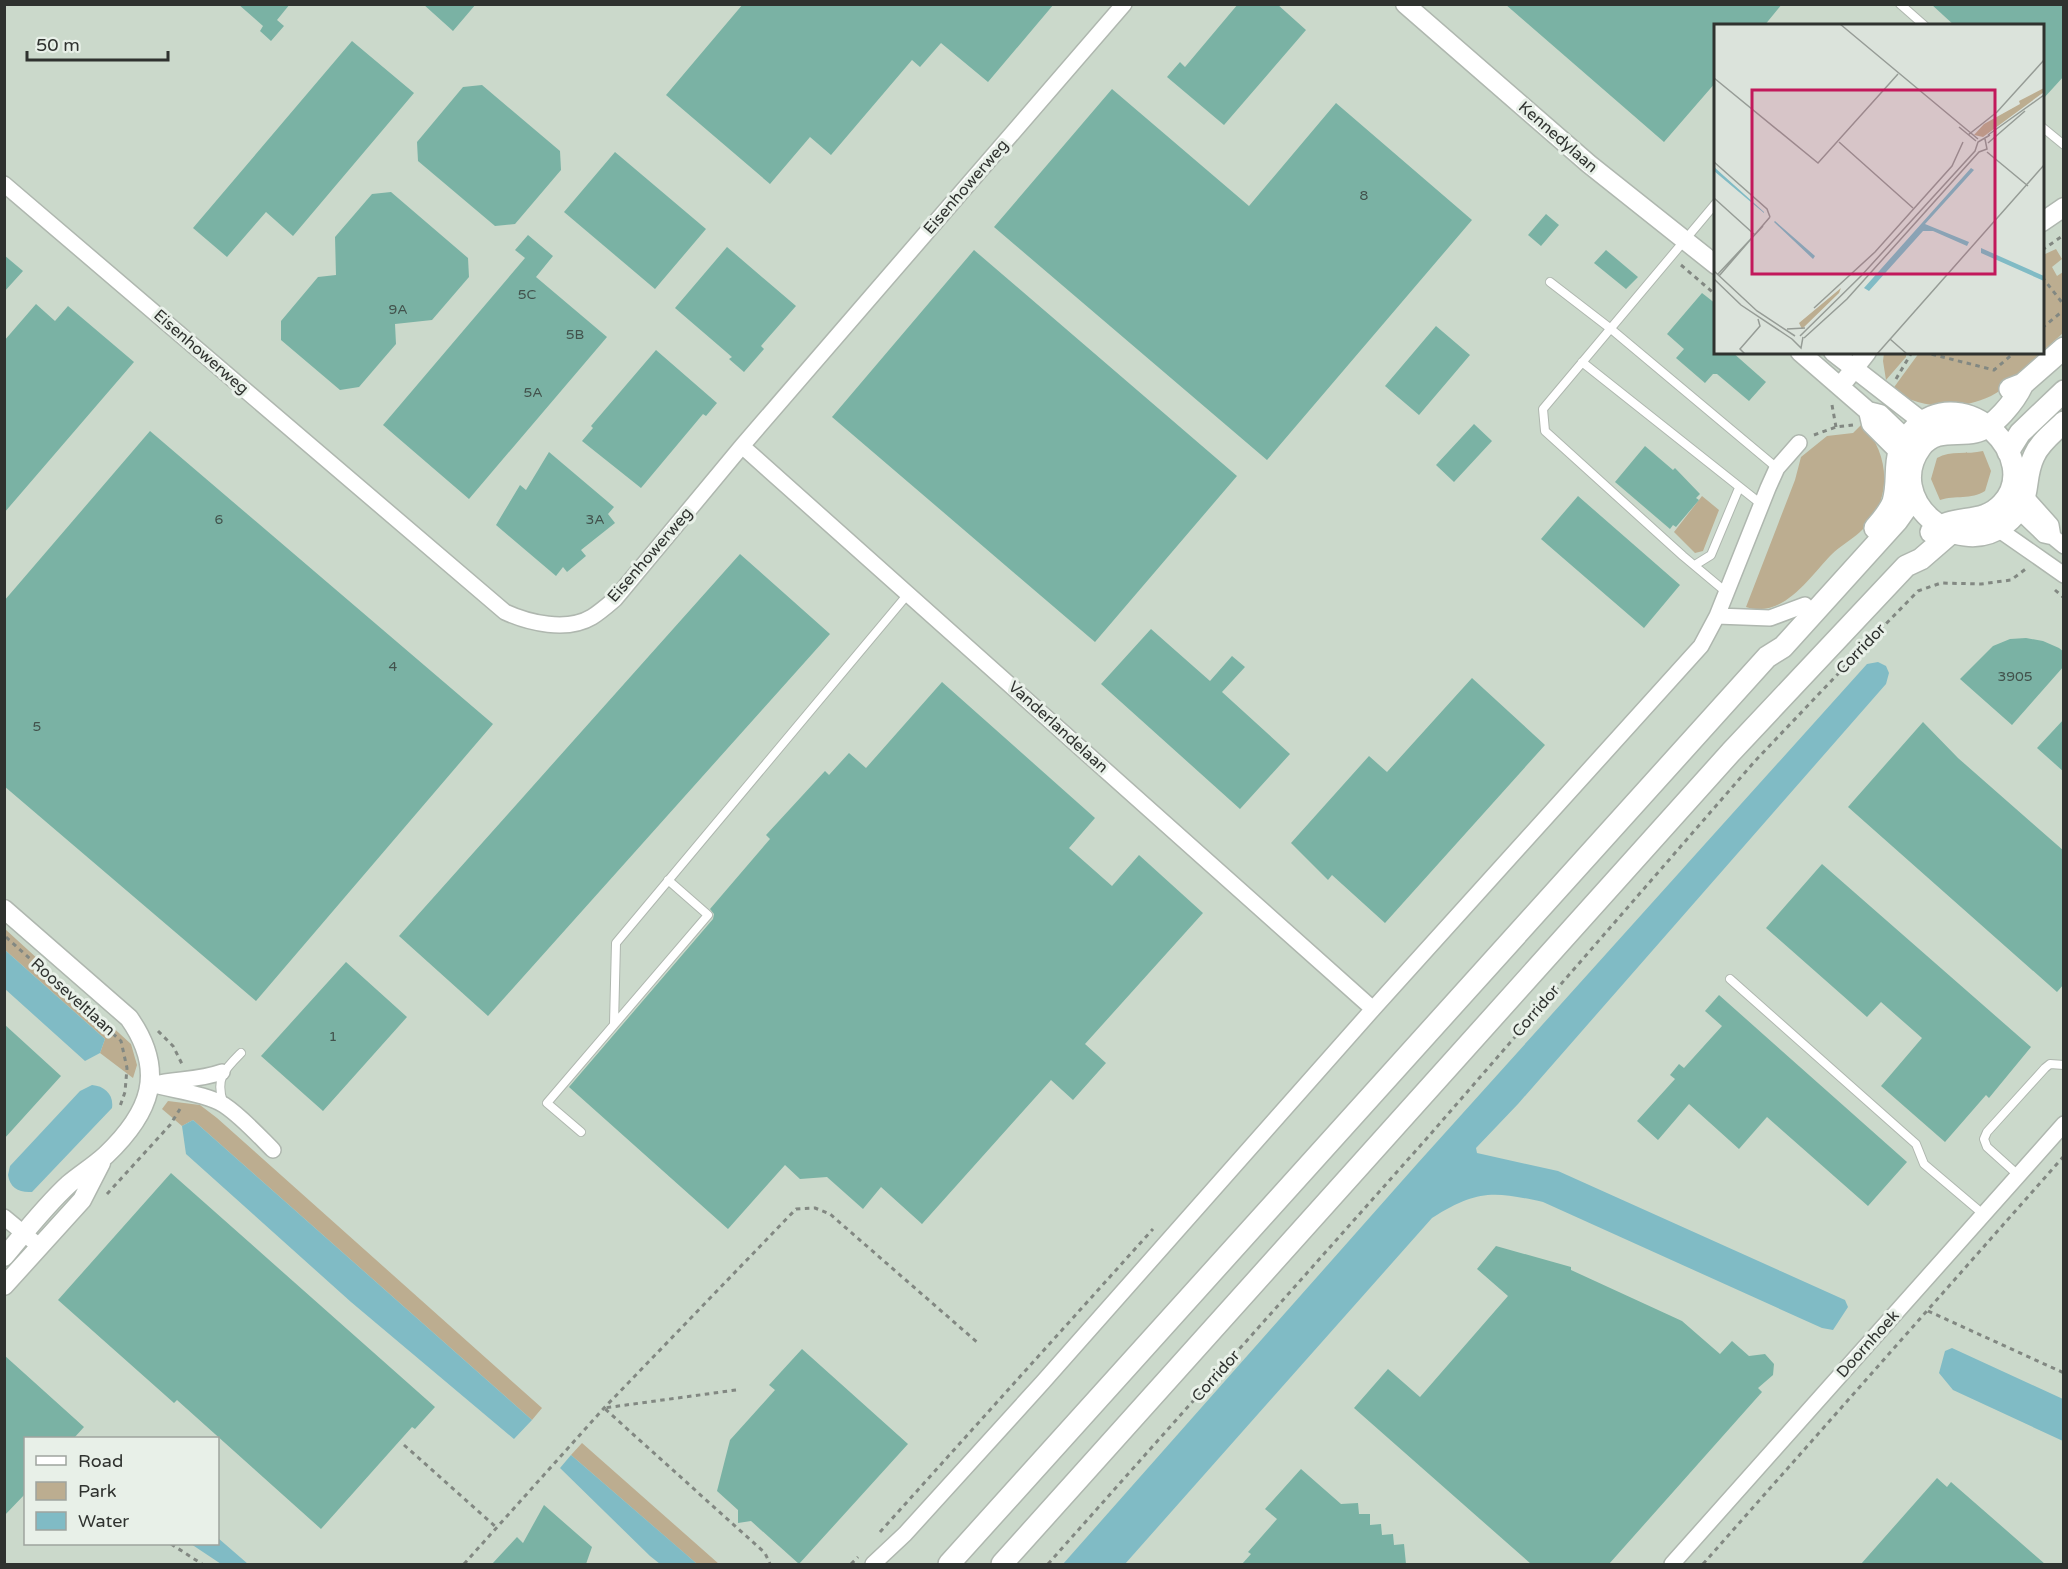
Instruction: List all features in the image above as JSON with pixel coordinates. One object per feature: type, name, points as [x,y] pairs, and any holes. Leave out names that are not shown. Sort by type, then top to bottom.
[{"type":"main road","points":[[1907,448],[1922,445],[1937,436],[1951,432],[1973,432],[2007,390],[2022,384],[2064,348]]},
{"type":"main road","points":[[2008,452],[2020,433],[2064,391]]},
{"type":"main road","points":[[949,1564],[1767,657],[1790,639],[1898,521],[1904,494],[1907,448],[1923,422],[1950,414],[1982,421],[2008,452],[2017,502]]},
{"type":"main road","points":[[1904,494],[1945,529],[1972,536],[1998,529],[2017,502],[2030,471],[2033,457],[2041,444],[2064,422]]},
{"type":"main road","points":[[1767,657],[1775,640],[1804,604],[1904,494]]},
{"type":"main road","points":[[1945,529],[1951,520],[1982,517],[1996,509],[2017,502]]},
{"type":"main road","name":"Corridor","points":[[1002,1564],[1723,760],[1906,566],[1913,551],[1945,529]]},
{"type":"street","name":"Eisenhowerweg","points":[[4,184],[496,604],[529,623],[557,625],[591,619],[615,599],[742,446],[1124,4]]},
{"type":"street","name":"Kennedylaan","points":[[1406,4],[1588,164],[1714,263]]},
{"type":"street","points":[[2044,221],[2064,207]]},
{"type":"street","points":[[1802,354],[1868,411],[1880,414],[1907,448]]},
{"type":"street","points":[[1835,354],[1923,422]]},
{"type":"street","points":[[1839,388],[1865,354]]},
{"type":"street","points":[[873,1564],[905,1534],[1043,1382],[1373,1009],[1701,646],[1717,616],[1777,468],[1799,443]]},
{"type":"street","name":"Vanderlandelaan","points":[[742,446],[1373,1009]]},
{"type":"street","points":[[2017,502],[2044,536],[2059,541]]},
{"type":"street","points":[[1998,529],[2064,575]]},
{"type":"street","points":[[1717,616],[1770,618],[1804,604]]},
{"type":"street","name":"Rooseveltlaan","points":[[4,909],[129,1018],[142,1036],[150,1060],[151,1084]]},
{"type":"street","points":[[151,1084],[184,1078],[206,1078],[222,1072]]},
{"type":"street","points":[[151,1084],[184,1094],[202,1095],[224,1104],[273,1150]]},
{"type":"street","points":[[4,1257],[69,1185],[105,1156],[136,1123],[151,1084]]},
{"type":"street","name":"Doornhoek","points":[[1672,1564],[2064,1124]]},
{"type":"street","points":[[4,1286],[82,1200],[105,1156]]},
{"type":"street","points":[[4,1217],[39,1246]]},
{"type":"lane","points":[[1900,4],[1923,24]]},
{"type":"lane","points":[[2044,128],[2064,145]]},
{"type":"lane","points":[[1714,205],[1543,409],[1545,431],[1726,592]]},
{"type":"lane","points":[[1550,282],[1611,329],[1777,468]]},
{"type":"lane","points":[[1582,362],[1761,504]]},
{"type":"lane","points":[[1695,565],[1711,555],[1739,488]]},
{"type":"lane","points":[[614,1024],[616,943],[908,594]]},
{"type":"lane","points":[[581,1132],[547,1102],[708,915],[668,880]]},
{"type":"lane","points":[[1730,979],[1916,1144],[1924,1164],[1983,1214]]},
{"type":"lane","points":[[224,1104],[219,1082],[222,1072],[241,1053]]},
{"type":"lane","points":[[2018,1175],[1987,1147],[1984,1140],[1987,1132],[2045,1068],[2050,1064],[2064,1065]]},
{"type":"path","points":[[2044,249],[2064,235]]},
{"type":"path","points":[[2044,279],[2064,305]]},
{"type":"path","points":[[2044,327],[2064,310]]},
{"type":"path","points":[[1931,354],[1994,370],[2012,354]]},
{"type":"path","name":"Corridor","points":[[1048,1564],[1428,1137],[1755,761],[1918,591],[1941,583],[1981,584],[2011,580],[2028,567],[2038,555]]},
{"type":"path","name":"Rooseveltlaan","points":[[4,936],[121,1041],[127,1068],[125,1092],[117,1114]]},
{"type":"path","points":[[108,1193],[179,1113],[184,1094]]},
{"type":"path","name":"Doornhoek","points":[[1703,1564],[2064,1156]]},
{"type":"path","points":[[464,1564],[604,1408],[796,1209],[815,1208],[830,1214],[978,1343]]},
{"type":"path","points":[[874,1539],[1155,1227]]},
{"type":"path","points":[[1928,1311],[2064,1373]]},
{"type":"path","points":[[604,1408],[736,1390]]},
{"type":"path","points":[[604,1408],[765,1553],[770,1564]]},
{"type":"path","points":[[404,1445],[497,1528]]},
{"type":"path","points":[[173,1545],[202,1564]]},
{"type":"path","points":[[851,1564],[859,1556]]},
{"type":"shaded area","points":[[5,5],[2063,5],[2063,1564],[5,1564]]},
{"type":"green space","points":[[2056,249],[2062,259],[2052,267],[2057,276],[2063,272],[2063,333],[2044,350],[2044,255]]},
{"type":"green space","points":[[1884,354],[1906,354],[1906,357],[1886,380]]},
{"type":"green space","points":[[1918,354],[2040,354],[2011,382],[1998,392],[1979,401],[1940,406],[1915,401],[1892,390]]},
{"type":"green space","points":[[1862,424],[1872,436],[1883,464],[1883,493],[1871,520],[1831,555],[1804,585],[1783,602],[1759,609],[1746,607],[1795,480],[1801,457],[1827,436],[1853,433]]},
{"type":"green space","points":[[1983,451],[1991,471],[1985,491],[1974,496],[1940,500],[1931,479],[1937,458],[1948,454]]},
{"type":"green space","points":[[1702,496],[1719,510],[1703,551],[1695,553],[1674,532]]},
{"type":"green space","points":[[5,929],[131,1044],[137,1065],[133,1078],[100,1053],[105,1039],[5,950]]},
{"type":"green space","points":[[168,1101],[200,1105],[217,1118],[542,1408],[532,1420],[193,1120],[182,1126],[162,1109]]},
{"type":"green space","points":[[582,1443],[719,1564],[697,1564],[571,1455]]},
{"type":"water","points":[[1878,662],[1886,666],[1889,673],[1886,684],[1518,1104],[1476,1148],[1477,1153],[1558,1171],[1845,1300],[1848,1307],[1833,1330],[1822,1328],[1543,1202],[1497,1195],[1473,1198],[1432,1218],[1125,1564],[1063,1564],[1417,1164],[1867,664]]},
{"type":"water","points":[[5,950],[105,1039],[100,1053],[85,1061],[5,989]]},
{"type":"water","points":[[92,1085],[108,1092],[112,1099],[112,1108],[32,1192],[16,1189],[9,1180],[10,1166],[80,1091]]},
{"type":"water","points":[[193,1120],[532,1420],[514,1439],[351,1302],[186,1154],[182,1126]]},
{"type":"water","points":[[1952,1348],[2063,1399],[2063,1441],[1953,1390],[1939,1373],[1945,1351]]},
{"type":"water","points":[[571,1455],[697,1564],[660,1564],[650,1556],[560,1468]]},
{"type":"water","points":[[219,1539],[248,1564],[221,1564],[192,1545],[219,1545]]},
{"type":"building","points":[[238,4],[290,4],[277,20],[284,26],[271,41],[260,31],[263,26]]},
{"type":"building","points":[[423,4],[476,4],[453,31]]},
{"type":"building","points":[[743,4],[1054,4],[988,82],[941,43],[920,67],[912,60],[831,155],[810,137],[770,184],[666,95]]},
{"type":"building","points":[[1238,4],[1277,4],[1306,30],[1224,125],[1167,77],[1180,62],[1185,67]]},
{"type":"building","points":[[1505,4],[1782,4],[1766,24],[1714,24],[1714,84],[1664,142]]},
{"type":"building","points":[[1931,4],[2064,4],[2064,76],[2044,98],[2044,24],[1953,24]]},
{"type":"building","points":[[352,41],[414,93],[293,236],[266,212],[227,257],[193,228]]},
{"type":"building","points":[[482,85],[560,151],[561,170],[515,224],[495,226],[418,161],[417,142],[463,87]]},
{"type":"building","points":[[1112,89],[1249,206],[1336,103],[1472,220],[1267,460],[994,227]]},
{"type":"building","points":[[615,152],[706,229],[655,289],[564,212]]},
{"type":"building","points":[[391,192],[468,258],[469,277],[432,320],[395,324],[396,344],[359,387],[340,390],[281,340],[281,321],[318,277],[336,275],[335,237],[372,194]]},
{"type":"building","points":[[1546,214],[1559,225],[1541,246],[1528,235]]},
{"type":"building","points":[[528,235],[553,256],[536,277],[607,337],[469,499],[383,425],[525,258],[515,250]]},
{"type":"building","points":[[727,247],[796,306],[761,346],[764,349],[744,372],[729,359],[732,357],[675,308]]},
{"type":"building","points":[[974,250],[1237,476],[1095,642],[832,417]]},
{"type":"building","points":[[1606,250],[1638,277],[1626,289],[1594,263]]},
{"type":"building","points":[[4,255],[23,271],[4,292]]},
{"type":"building","points":[[1702,293],[1714,302],[1714,354],[1734,354],[1766,382],[1749,401],[1717,374],[1713,374],[1705,383],[1676,358],[1684,349],[1667,334]]},
{"type":"building","points":[[36,304],[55,321],[68,306],[134,362],[4,513],[4,341]]},
{"type":"building","points":[[1436,326],[1470,355],[1419,415],[1385,386]]},
{"type":"building","points":[[656,350],[717,403],[706,416],[703,414],[641,488],[582,441],[593,428],[591,426]]},
{"type":"building","points":[[1474,424],[1492,441],[1454,482],[1436,465]]},
{"type":"building","points":[[150,431],[493,724],[256,1001],[4,786],[4,601]]},
{"type":"building","points":[[1645,446],[1673,470],[1675,468],[1700,494],[1696,498],[1699,500],[1676,527],[1673,525],[1670,529],[1615,482]]},
{"type":"building","points":[[549,452],[614,507],[608,514],[615,523],[581,550],[586,556],[567,572],[563,567],[556,576],[496,525],[520,485],[526,490]]},
{"type":"building","points":[[1578,496],[1680,585],[1644,628],[1541,539]]},
{"type":"building","points":[[740,554],[830,634],[488,1016],[399,936]]},
{"type":"building","points":[[1151,629],[1210,681],[1232,656],[1245,667],[1222,692],[1290,754],[1240,809],[1101,684]]},
{"type":"building","points":[[2026,638],[2043,641],[2059,648],[2064,652],[2064,666],[2012,725],[1960,679],[1993,646],[2010,639]]},
{"type":"building","points":[[1472,678],[1545,745],[1385,923],[1332,875],[1328,880],[1291,843],[1369,756],[1387,772]]},
{"type":"building","points":[[942,682],[1095,818],[1069,848],[1112,886],[1139,855],[1203,913],[1085,1044],[1106,1063],[1073,1100],[1051,1080],[922,1224],[881,1187],[863,1209],[827,1177],[800,1179],[785,1165],[728,1229],[569,1087],[713,919],[714,914],[710,909],[770,839],[766,835],[825,771],[829,775],[849,753],[866,768]]},
{"type":"building","points":[[2064,719],[2064,772],[2037,748]]},
{"type":"building","points":[[1923,722],[1958,758],[2064,851],[2064,984],[2057,992],[1848,807]]},
{"type":"building","points":[[1822,864],[2031,1047],[1989,1098],[1986,1095],[1945,1142],[1881,1086],[1922,1038],[1881,1002],[1867,1017],[1766,928]]},
{"type":"building","points":[[346,962],[407,1017],[323,1111],[261,1056]]},
{"type":"building","points":[[1719,995],[1907,1162],[1868,1206],[1767,1117],[1739,1149],[1689,1104],[1658,1140],[1637,1121],[1675,1079],[1670,1075],[1679,1064],[1684,1068],[1722,1026],[1705,1011]]},
{"type":"building","points":[[4,1024],[61,1076],[4,1139]]},
{"type":"building","points":[[171,1173],[435,1407],[415,1429],[412,1427],[321,1529],[177,1400],[174,1403],[58,1300]]},
{"type":"building","points":[[1496,1246],[1571,1267],[1571,1270],[1682,1321],[1720,1354],[1732,1341],[1749,1356],[1765,1354],[1774,1364],[1773,1375],[1758,1388],[1762,1392],[1609,1564],[1531,1564],[1354,1408],[1388,1369],[1420,1397],[1508,1296],[1477,1269]]},
{"type":"building","points":[[802,1349],[908,1444],[799,1564],[751,1521],[738,1523],[738,1510],[717,1491],[730,1440],[775,1390],[769,1385]]},
{"type":"building","points":[[4,1355],[84,1427],[75,1437],[24,1437],[24,1495],[4,1516]]},
{"type":"building","points":[[1301,1469],[1341,1504],[1358,1503],[1359,1514],[1370,1514],[1370,1525],[1381,1524],[1382,1535],[1393,1534],[1394,1545],[1404,1544],[1406,1564],[1242,1564],[1251,1554],[1248,1552],[1277,1519],[1265,1509]]},
{"type":"building","points":[[1937,1478],[1947,1487],[1951,1482],[2045,1564],[1861,1564]]},
{"type":"building","points":[[544,1505],[592,1547],[586,1564],[492,1564],[517,1537],[523,1543]]}]
